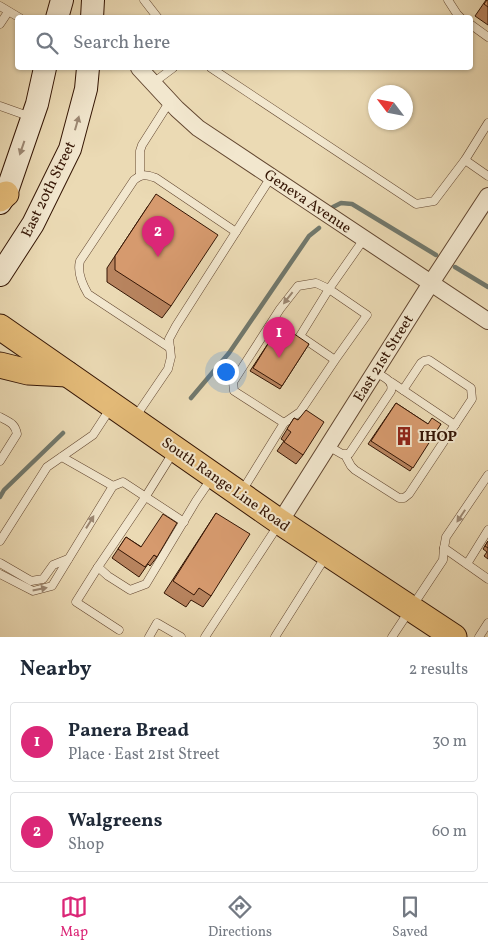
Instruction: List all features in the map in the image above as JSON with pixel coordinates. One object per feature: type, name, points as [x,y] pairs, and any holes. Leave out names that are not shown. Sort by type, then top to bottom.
[{"type":"main road","points":[[58,15],[62,0]]},
{"type":"main road","points":[[92,15],[93,0]]},
{"type":"main road","points":[[2,199],[37,104],[45,70]]},
{"type":"main road","name":"East 20th Street","points":[[0,275],[33,224],[70,149],[86,89],[88,70]]},
{"type":"main road","name":"South Range Line Road","points":[[0,327],[213,476],[450,636]]},
{"type":"main road","points":[[0,365],[28,372],[67,374]]},
{"type":"street","name":"Geneva Avenue","points":[[141,70],[177,110],[198,128],[488,321]]},
{"type":"street","name":"East 21st Street","points":[[280,522],[488,196]]},
{"type":"lane","points":[[144,0],[156,15]]},
{"type":"lane","points":[[448,0],[458,15]]},
{"type":"lane","points":[[0,6],[15,16]]},
{"type":"lane","points":[[0,24],[8,12]]},
{"type":"lane","points":[[473,26],[488,37]]},
{"type":"lane","points":[[153,83],[170,70]]},
{"type":"lane","points":[[214,70],[416,204],[434,201],[488,123]]},
{"type":"lane","points":[[140,175],[140,151],[142,145],[170,101]]},
{"type":"lane","points":[[0,106],[32,118]]},
{"type":"lane","points":[[464,160],[488,176]]},
{"type":"lane","points":[[170,348],[88,294],[78,268],[80,261],[128,188],[140,175],[156,178],[236,232]]},
{"type":"lane","points":[[133,420],[168,369],[171,357],[170,339],[176,326],[271,176]]},
{"type":"lane","points":[[335,360],[300,336],[364,238]]},
{"type":"lane","points":[[240,494],[284,423],[300,412],[367,315],[316,283],[298,286],[280,309],[232,382],[234,391],[284,423]]},
{"type":"lane","points":[[328,446],[345,455],[354,470],[399,498],[404,498],[409,494],[472,399],[471,388],[429,360],[421,363],[403,390]]},
{"type":"lane","points":[[375,372],[455,425]]},
{"type":"lane","points":[[345,455],[349,454],[391,391],[391,382]]},
{"type":"lane","points":[[0,541],[47,466],[93,435],[112,405]]},
{"type":"lane","points":[[0,418],[13,424],[17,434],[0,461]]},
{"type":"lane","points":[[119,630],[76,602],[175,449]]},
{"type":"lane","points":[[62,457],[113,486]]},
{"type":"lane","points":[[392,637],[443,560],[446,537],[488,475]]},
{"type":"lane","points":[[98,567],[130,590],[146,584],[213,476]]},
{"type":"lane","points":[[0,574],[33,591],[52,586],[113,486],[123,482],[184,522]]},
{"type":"lane","points":[[204,637],[280,522]]},
{"type":"lane","points":[[467,564],[488,530]]},
{"type":"lane","points":[[444,548],[488,579]]},
{"type":"lane","points":[[275,637],[327,553]]},
{"type":"lane","points":[[0,563],[31,581],[43,579],[52,565],[68,559]]},
{"type":"lane","points":[[149,637],[157,623],[180,637]]},
{"type":"lane","points":[[479,637],[488,623]]},
{"type":"building","points":[[488,0],[488,7],[484,4]]},
{"type":"building","points":[[156,194],[218,235],[171,306],[115,270],[115,256]]},
{"type":"building","points":[[284,327],[309,344],[282,386],[253,368],[271,339],[275,341]]},
{"type":"building","name":"IHOP","points":[[396,403],[428,424],[432,418],[441,424],[413,468],[371,441]]},
{"type":"building","points":[[306,410],[324,422],[303,455],[284,442],[291,432],[287,429],[294,418],[298,420]]},
{"type":"building","points":[[216,513],[250,534],[211,596],[199,588],[194,595],[173,581]]},
{"type":"building","points":[[163,514],[177,523],[157,557],[154,555],[145,567],[118,549],[126,537],[141,547]]},
{"type":"waterway","points":[[333,207],[341,203],[352,204],[436,255]]},
{"type":"waterway","points":[[191,398],[229,353],[309,236],[319,228]]},
{"type":"waterway","points":[[455,267],[488,287]]},
{"type":"waterway","points":[[0,497],[4,490],[63,433]]},
{"type":"place","name":"Walgreens","points":[[158,257]]},
{"type":"place","name":"Panera Bread","points":[[279,358]]},
{"type":"place","name":"IHOP","points":[[404,436]]}]
